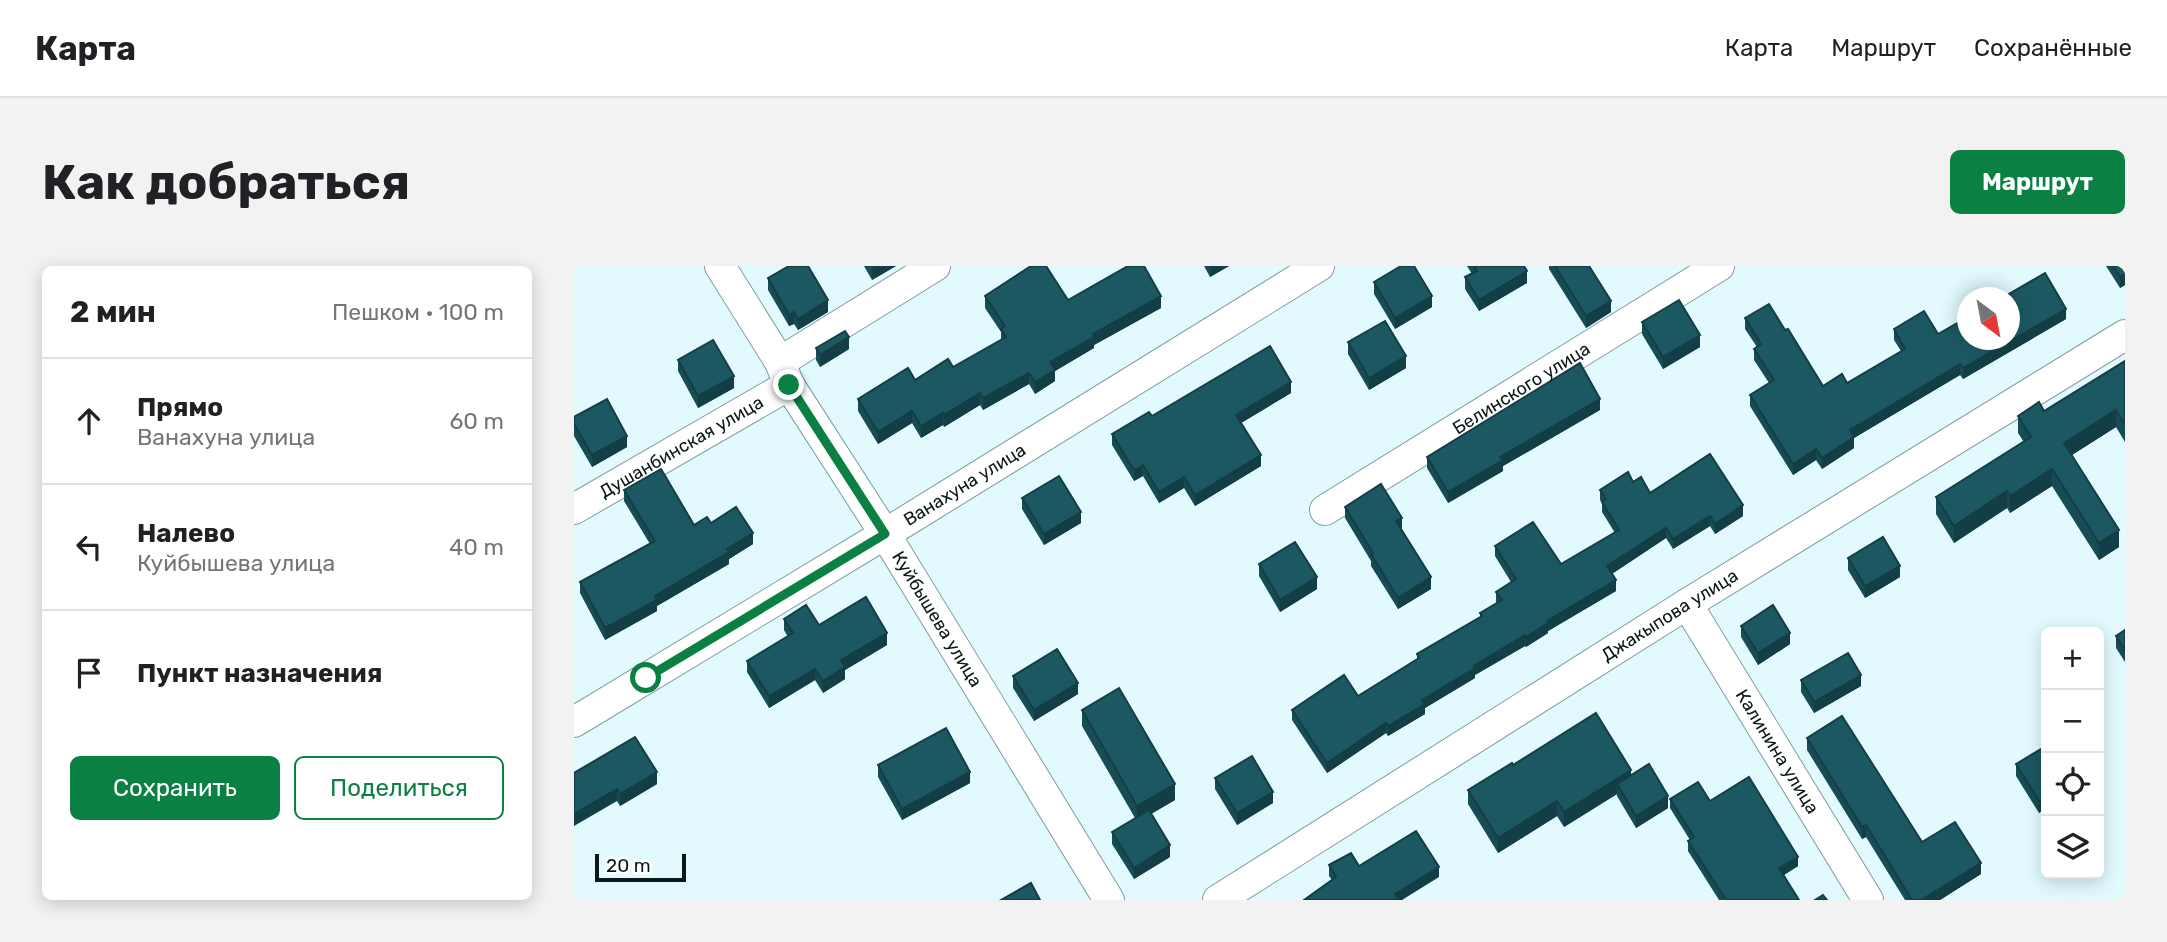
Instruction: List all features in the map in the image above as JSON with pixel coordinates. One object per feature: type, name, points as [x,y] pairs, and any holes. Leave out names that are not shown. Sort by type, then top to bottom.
[{"type":"street","name":"Куйбышева улица","points":[[720,266],[1109,900]]},
{"type":"street","name":"Душанбинская улица","points":[[574,509],[785,374],[935,266]]},
{"type":"street","name":"Ванахуна улица","points":[[574,722],[1319,266]]},
{"type":"street","name":"Белинского улица","points":[[1325,510],[1719,266]]},
{"type":"street","name":"Джакыпова улица","points":[[1218,900],[1687,604],[2125,335]]},
{"type":"street","name":"Калинина улица","points":[[1687,604],[1868,900]]},
{"type":"building","points":[[789,266],[808,266],[828,300],[798,319],[794,312],[789,315],[768,278]]},
{"type":"building","points":[[1031,266],[1046,266],[1068,300],[1128,266],[1144,266],[1161,296],[1050,362],[1055,370],[1035,382],[1029,373],[983,398],[980,393],[921,426],[912,411],[878,432],[858,399],[908,368],[915,380],[948,359],[953,367],[1006,337],[1001,329],[1005,326],[985,296]]},
{"type":"building","points":[[1401,266],[1414,266],[1432,296],[1395,318],[1374,282]]},
{"type":"building","points":[[1474,266],[1524,266],[1527,271],[1479,300],[1465,277],[1477,271]]},
{"type":"building","points":[[1555,266],[1589,266],[1611,301],[1586,316]]},
{"type":"building","points":[[2113,266],[2125,266],[2125,273],[2120,277]]},
{"type":"building","points":[[2045,273],[2066,309],[2020,335],[2020,288]]},
{"type":"building","points":[[1679,300],[1700,335],[1663,357],[1642,322]]},
{"type":"building","points":[[1769,304],[1785,330],[1788,329],[1823,386],[1842,374],[1847,383],[1905,349],[1894,329],[1924,311],[1938,334],[1957,323],[1957,350],[1994,350],[1963,368],[1960,364],[1850,430],[1854,437],[1822,458],[1816,449],[1793,464],[1750,395],[1774,380],[1754,349],[1761,344],[1745,318]]},
{"type":"building","points":[[1385,321],[1406,356],[1369,378],[1348,342]]},
{"type":"building","points":[[845,331],[849,337],[820,355],[816,348]]},
{"type":"building","points":[[713,340],[734,376],[698,396],[678,360]]},
{"type":"building","points":[[1270,346],[1291,382],[1236,415],[1261,455],[1195,495],[1184,477],[1159,492],[1143,465],[1134,470],[1112,434],[1149,412],[1152,416]]},
{"type":"building","points":[[2125,361],[2125,425],[2116,410],[2064,443],[2119,530],[2099,543],[2052,469],[2010,496],[2007,491],[1954,526],[1936,497],[2031,437],[2018,416],[2039,402],[2044,411]]},
{"type":"building","points":[[1580,363],[1600,399],[1500,457],[1503,460],[1448,492],[1427,457]]},
{"type":"building","points":[[607,399],[627,436],[592,455],[574,424],[574,417]]},
{"type":"building","points":[[1710,454],[1743,505],[1715,524],[1710,516],[1673,539],[1666,528],[1607,566],[1616,580],[1547,621],[1548,623],[1526,637],[1525,635],[1474,666],[1475,668],[1422,700],[1425,704],[1388,726],[1386,723],[1327,763],[1292,710],[1344,675],[1358,696],[1419,658],[1417,654],[1482,616],[1480,613],[1502,600],[1496,592],[1516,579],[1495,546],[1533,522],[1561,564],[1619,530],[1602,502],[1606,499],[1600,490],[1628,472],[1633,482],[1641,477],[1650,493]]},
{"type":"building","points":[[661,469],[694,525],[707,517],[711,523],[736,507],[753,533],[727,549],[729,552],[655,596],[657,600],[605,628],[580,582],[655,541],[624,490]]},
{"type":"building","points":[[1059,476],[1081,512],[1044,534],[1022,498]]},
{"type":"building","points":[[1381,484],[1402,518],[1396,521],[1431,577],[1398,598],[1345,507]]},
{"type":"building","points":[[1883,537],[1900,566],[1865,586],[1848,558]]},
{"type":"building","points":[[1295,542],[1317,577],[1280,600],[1259,564]]},
{"type":"building","points":[[866,597],[887,633],[841,660],[845,667],[823,681],[815,669],[769,696],[747,661],[793,633],[784,619],[806,605],[819,625]]},
{"type":"building","points":[[1773,605],[1790,633],[1758,653],[1741,626]]},
{"type":"building","points":[[2125,630],[2125,650],[2116,636]]},
{"type":"building","points":[[1057,649],[1078,683],[1034,710],[1013,676]]},
{"type":"building","points":[[1848,653],[1861,675],[1814,702],[1801,680]]},
{"type":"building","points":[[1119,688],[1175,784],[1137,806],[1082,710]]},
{"type":"building","points":[[1596,713],[1631,770],[1564,812],[1557,801],[1498,838],[1468,790]]},
{"type":"building","points":[[1842,716],[1922,842],[1955,822],[1981,863],[1921,900],[1912,900],[1866,825],[1862,827],[1807,738]]},
{"type":"building","points":[[946,728],[970,772],[902,809],[878,765]]},
{"type":"building","points":[[635,737],[657,772],[620,794],[617,789],[574,814],[574,773]]},
{"type":"building","points":[[2041,749],[2041,800],[2039,801],[2016,764]]},
{"type":"building","points":[[1252,756],[1273,792],[1237,813],[1215,778]]},
{"type":"building","points":[[1649,764],[1668,796],[1636,816],[1617,784]]},
{"type":"building","points":[[1749,777],[1798,857],[1779,868],[1799,900],[1726,900],[1688,841],[1694,837],[1670,799],[1698,782],[1710,801]]},
{"type":"building","points":[[1149,810],[1170,845],[1134,868],[1112,832]]},
{"type":"building","points":[[1416,831],[1439,867],[1395,894],[1399,900],[1304,900],[1336,877],[1329,865],[1351,853],[1359,866]]},
{"type":"building","points":[[1031,883],[1040,900],[1001,900]]},
{"type":"route","points":[[646,678],[885,534],[789,385]]}]
